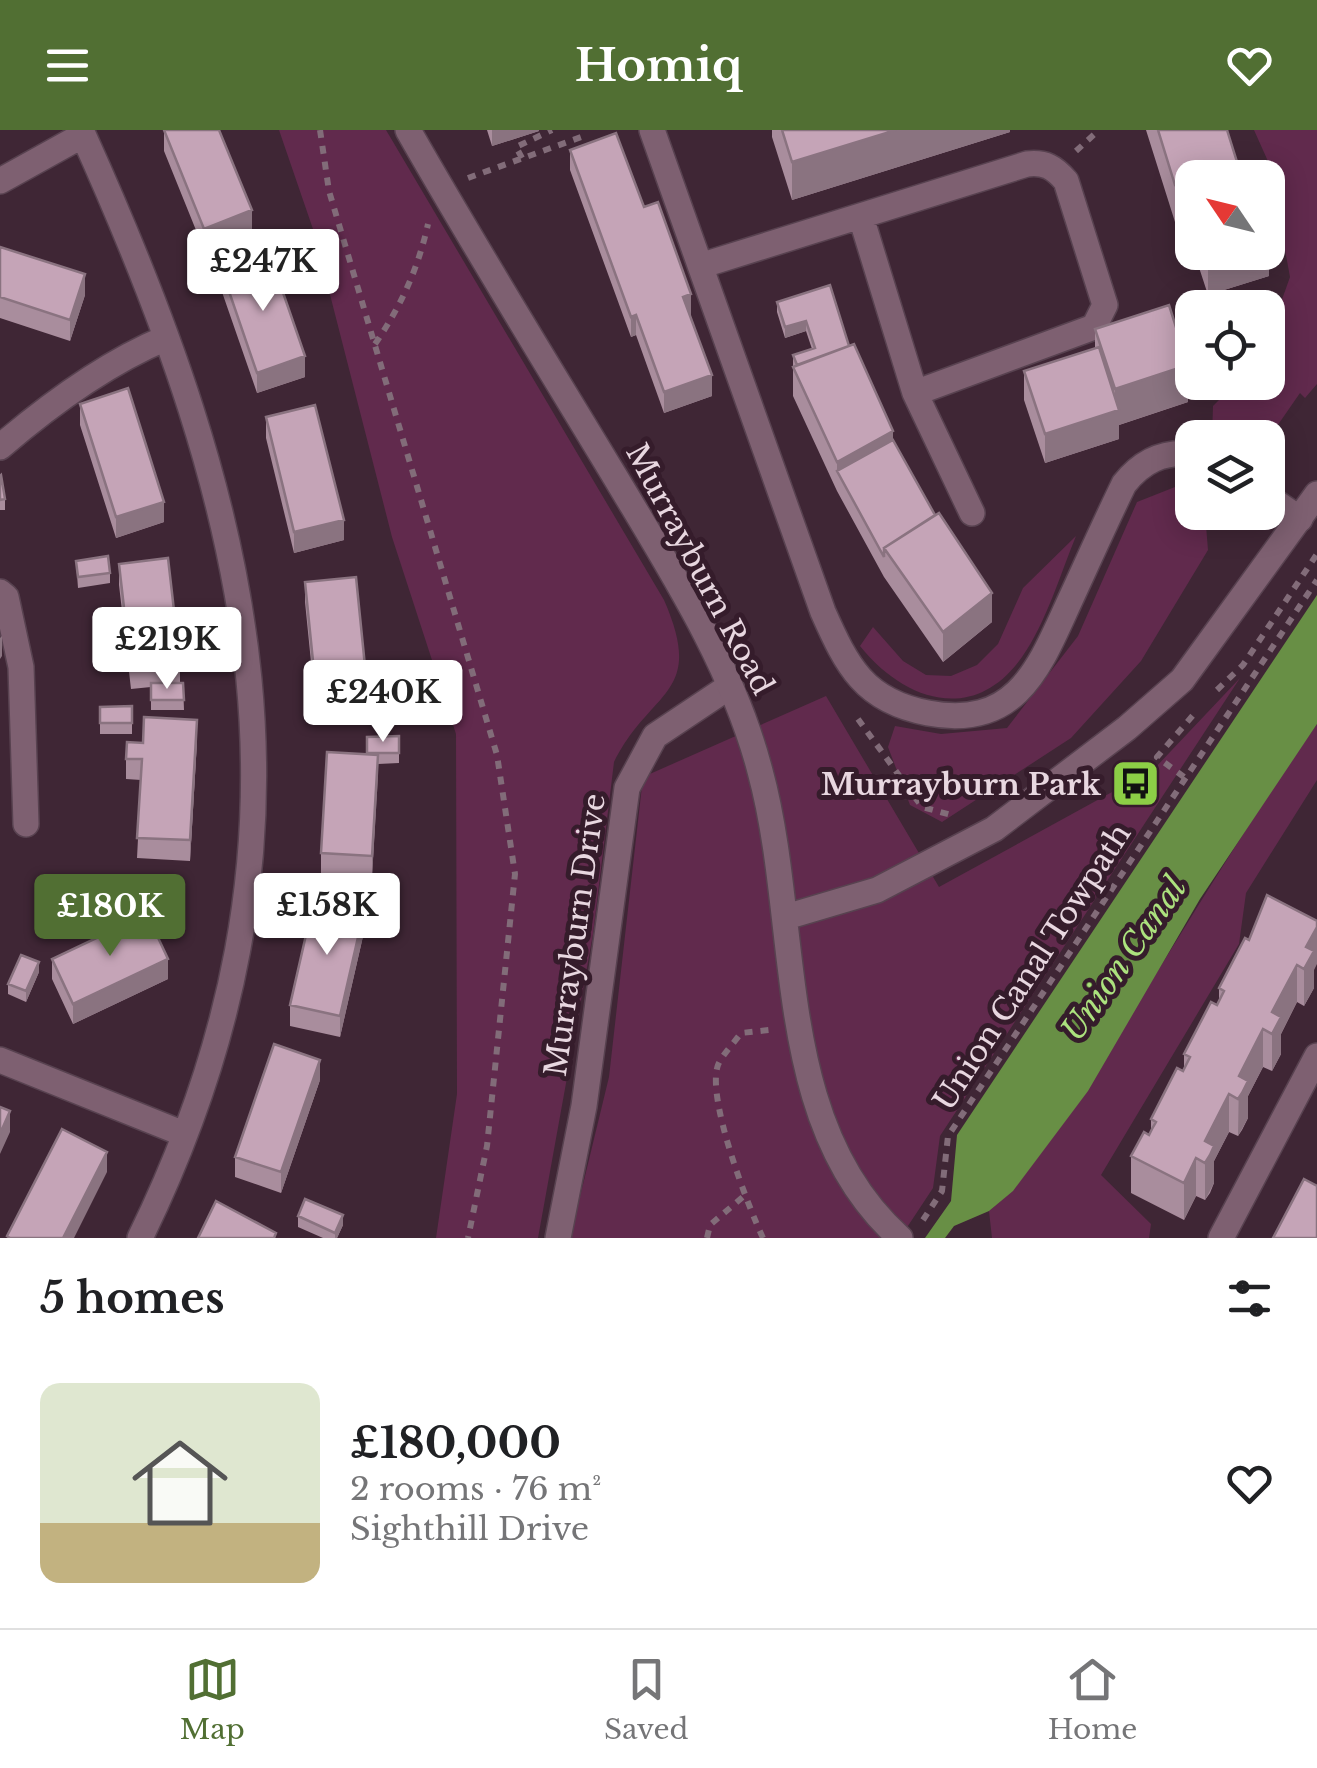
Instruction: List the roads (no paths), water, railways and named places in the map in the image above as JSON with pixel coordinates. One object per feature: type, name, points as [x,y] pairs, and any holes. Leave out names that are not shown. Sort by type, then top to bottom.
[{"type":"street","name":"Murrayburn Road","points":[[408,130],[659,550],[730,686],[760,770],[817,1110],[840,1164],[876,1216],[900,1238]]},
{"type":"street","points":[[652,130],[703,264],[823,612],[845,662],[887,700],[948,717],[973,715],[1012,698],[1039,669],[1124,484],[1145,462],[1175,452]]},
{"type":"street","points":[[0,181],[82,133],[166,338],[230,544],[248,649],[256,766],[254,829],[238,961],[184,1134],[140,1238]]},
{"type":"street","points":[[703,264],[1042,163],[1056,169],[1066,181],[1105,305],[1094,327],[915,393]]},
{"type":"street","points":[[861,217],[915,393],[947,468],[972,513]]},
{"type":"street","points":[[0,447],[36,416],[141,348],[166,338]]},
{"type":"street","points":[[786,917],[878,890],[994,828],[1182,680],[1317,494]]},
{"type":"street","points":[[1285,509],[1300,520]]},
{"type":"street","points":[[0,592],[6,596],[21,667],[26,824]]},
{"type":"street","name":"Murrayburn Drive","points":[[558,1238],[584,1106],[627,788],[655,736],[730,686]]},
{"type":"street","points":[[1221,1238],[1317,1056]]},
{"type":"street","points":[[0,1060],[184,1134]]},
{"type":"water","name":"Union Canal","points":[[1317,595],[1317,724],[1200,899],[1088,1091],[1013,1191],[989,1211],[954,1226],[945,1238],[925,1238],[951,1201],[957,1135]]},
{"type":"place","name":"Murrayburn Park","points":[[1136,784]]}]
